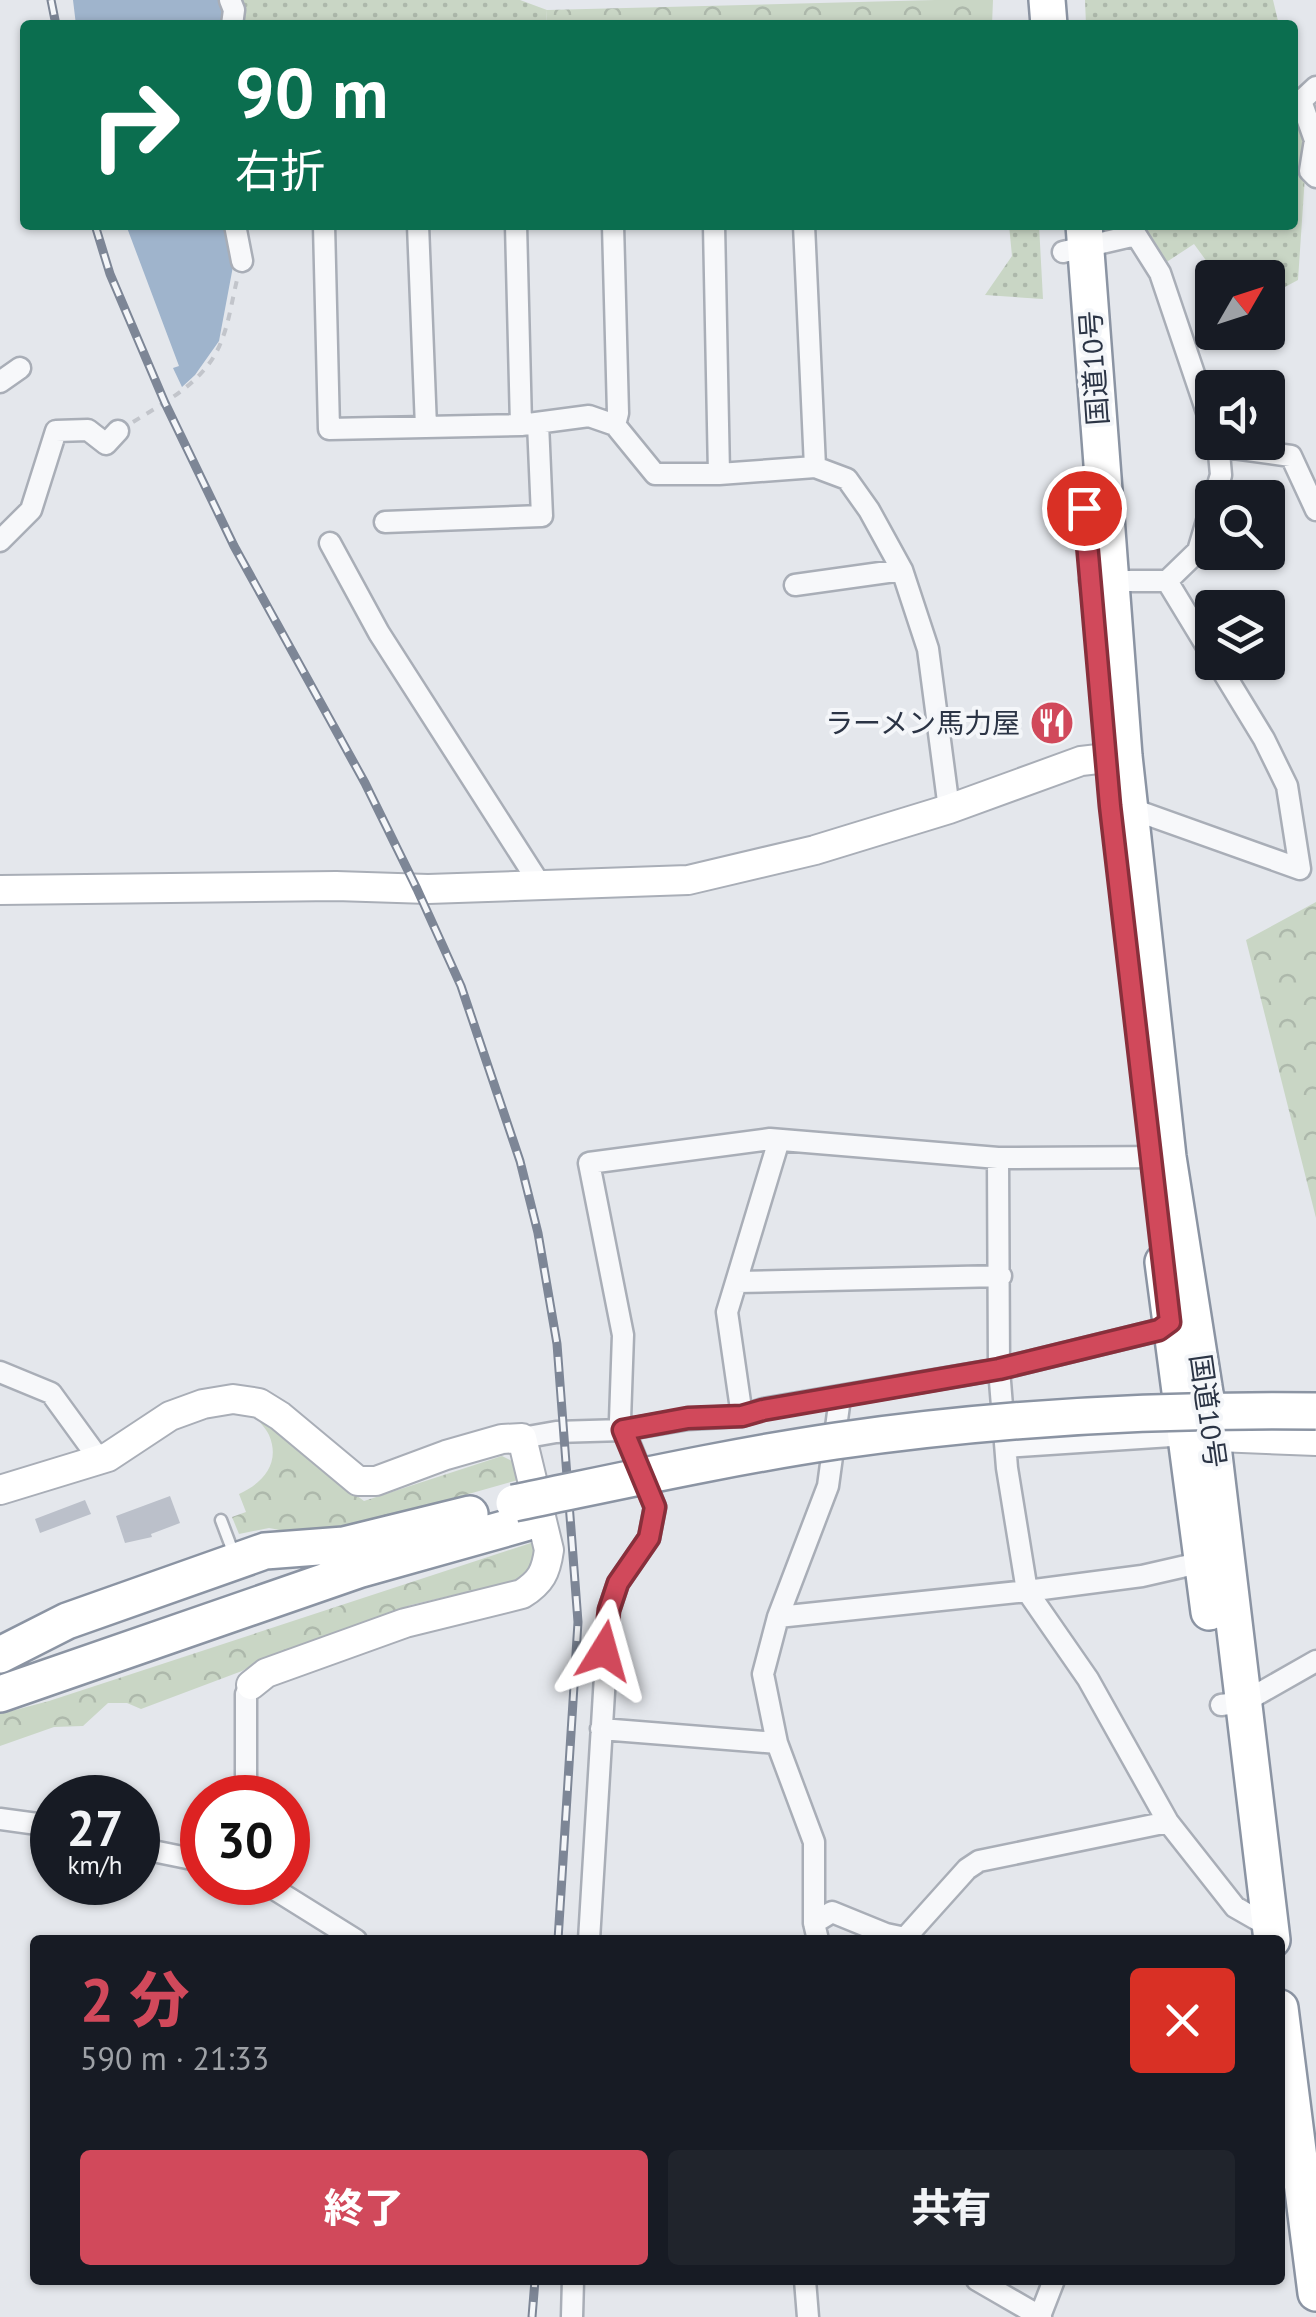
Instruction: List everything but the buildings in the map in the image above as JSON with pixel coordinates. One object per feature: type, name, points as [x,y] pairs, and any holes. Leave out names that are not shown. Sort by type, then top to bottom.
[{"type":"highway","name":"国道10号","points":[[1073,238],[1115,756],[1159,1158],[1260,1930]]},
{"type":"highway","name":"国道10号","points":[[1115,756],[1132,809],[1170,1322],[1196,1419]]},
{"type":"highway","points":[[0,1694],[520,1513],[668,1470],[838,1441],[1147,1412],[1316,1411]]},
{"type":"highway","points":[[0,1655],[67,1621],[266,1550],[344,1545],[838,1462],[1154,1431],[1316,1432]]},
{"type":"highway","points":[[1285,2036],[1295,2092],[1316,2294]]},
{"type":"highway","points":[[1285,2219],[1298,2317]]},
{"type":"street","points":[[1316,87],[1301,100],[1315,140],[1310,172],[1316,177]]},
{"type":"street","points":[[237,230],[242,260]]},
{"type":"street","points":[[324,230],[329,429],[530,424],[589,416],[615,425],[655,474],[814,467],[847,479],[902,570],[928,648],[949,809]]},
{"type":"street","points":[[418,230],[426,427]]},
{"type":"street","points":[[385,522],[542,516],[530,424],[516,230]]},
{"type":"street","points":[[613,230],[618,413],[615,425]]},
{"type":"street","points":[[714,230],[718,474]]},
{"type":"street","points":[[804,230],[814,467]]},
{"type":"street","points":[[1073,238],[1136,236],[1160,273],[1195,374]]},
{"type":"street","points":[[0,382],[20,368]]},
{"type":"street","points":[[0,542],[31,510],[56,432],[88,430],[106,444],[118,431]]},
{"type":"street","points":[[1285,455],[1290,456],[1316,510]]},
{"type":"street","points":[[330,544],[379,633],[541,886]]},
{"type":"street","points":[[1099,580],[1167,581],[1195,555]]},
{"type":"street","points":[[795,585],[902,570]]},
{"type":"street","points":[[1167,581],[1195,627]]},
{"type":"street","points":[[1132,809],[1300,869],[1287,786],[1228,680]]},
{"type":"street","points":[[0,890],[541,886],[688,880],[800,854],[949,809],[1081,761],[1115,756]]},
{"type":"street","points":[[589,1935],[609,1610],[618,1583],[649,1538],[655,1507],[620,1420],[623,1335],[589,1163],[779,1140],[998,1158],[1159,1158]]},
{"type":"street","points":[[742,1416],[728,1312],[779,1140]]},
{"type":"street","points":[[998,1158],[999,1369],[1027,1591],[1088,1679],[1168,1822],[1235,1907],[1260,1930]]},
{"type":"street","points":[[737,1282],[1001,1276]]},
{"type":"street","points":[[0,1490],[99,1460],[137,1440],[170,1416],[233,1399],[259,1403],[358,1481],[376,1482],[502,1439],[623,1430],[688,1418],[742,1416],[999,1369],[1159,1330],[1170,1322]]},
{"type":"street","points":[[0,1372],[51,1393],[99,1460]]},
{"type":"street","points":[[1006,1446],[1316,1397]]},
{"type":"street","points":[[816,1932],[814,1842],[777,1743],[762,1674],[778,1617],[828,1486],[840,1398]]},
{"type":"street","points":[[1004,1414],[1196,1419],[1316,1441]]},
{"type":"street","points":[[246,1775],[246,1694],[266,1673],[405,1624],[522,1594],[538,1584],[547,1568],[548,1550],[522,1438]]},
{"type":"street","points":[[778,1617],[1142,1576],[1214,1559]]},
{"type":"street","points":[[1232,1703],[1316,1661]]},
{"type":"street","points":[[601,1728],[777,1743]]},
{"type":"street","points":[[0,1819],[30,1823]]},
{"type":"street","points":[[908,1935],[967,1869],[979,1861],[1168,1822]]},
{"type":"street","points":[[300,1905],[348,1935]]},
{"type":"street","points":[[816,1932],[832,1912],[891,1935]]},
{"type":"street","points":[[572,2317],[574,2285]]},
{"type":"street","points":[[805,2285],[808,2317]]},
{"type":"street","points":[[983,2285],[1015,2311],[1040,2317],[1052,2285]]},
{"type":"lane","points":[[221,1520],[236,1560]]},
{"type":"path","points":[[118,431],[184,390],[207,365],[221,344],[242,260]]},
{"type":"green space","points":[[234,0],[520,0],[547,10],[546,20],[236,20]]},
{"type":"green space","points":[[993,0],[992,20],[546,20],[547,10]]},
{"type":"green space","points":[[1085,0],[1273,0],[1278,20],[1086,20]]},
{"type":"green space","points":[[1298,99],[1308,131],[1298,280],[1285,287],[1285,260],[1206,260],[1194,244],[1159,267],[1143,239],[1144,230],[1298,230]]},
{"type":"green space","points":[[1009,230],[1039,230],[1043,299],[985,295],[1012,256]]},
{"type":"green space","points":[[1316,902],[1316,1218],[1246,940]]},
{"type":"green space","points":[[254,1415],[364,1501],[502,1456],[514,1462],[518,1480],[317,1537],[269,1528],[239,1534],[232,1517],[246,1512],[239,1494],[268,1471],[273,1454],[269,1435]]},
{"type":"green space","points":[[537,1541],[537,1567],[517,1580],[411,1605],[268,1656],[242,1671],[141,1709],[127,1703],[108,1703],[83,1726],[54,1727],[0,1746],[0,1714]]},
{"type":"water","points":[[73,0],[221,0],[225,9],[224,20],[75,20]]},
{"type":"water","points":[[128,230],[228,230],[234,261],[219,341],[182,387],[173,368],[179,366]]},
{"type":"railway","points":[[51,0],[55,20]]},
{"type":"railway","points":[[97,230],[110,274],[165,403],[234,546],[365,783],[417,889],[461,986],[520,1161],[538,1233],[557,1344],[578,1622],[558,1935]]},
{"type":"railway","points":[[532,2317],[535,2285]]},
{"type":"place","name":"ラーメン馬力屋","points":[[1052,723]]},
{"type":"route","points":[[604,1651],[609,1610],[618,1583],[649,1538],[655,1507],[623,1430],[688,1418],[742,1416],[999,1369],[1159,1330],[1170,1322],[1110,806],[1084,508]]}]
